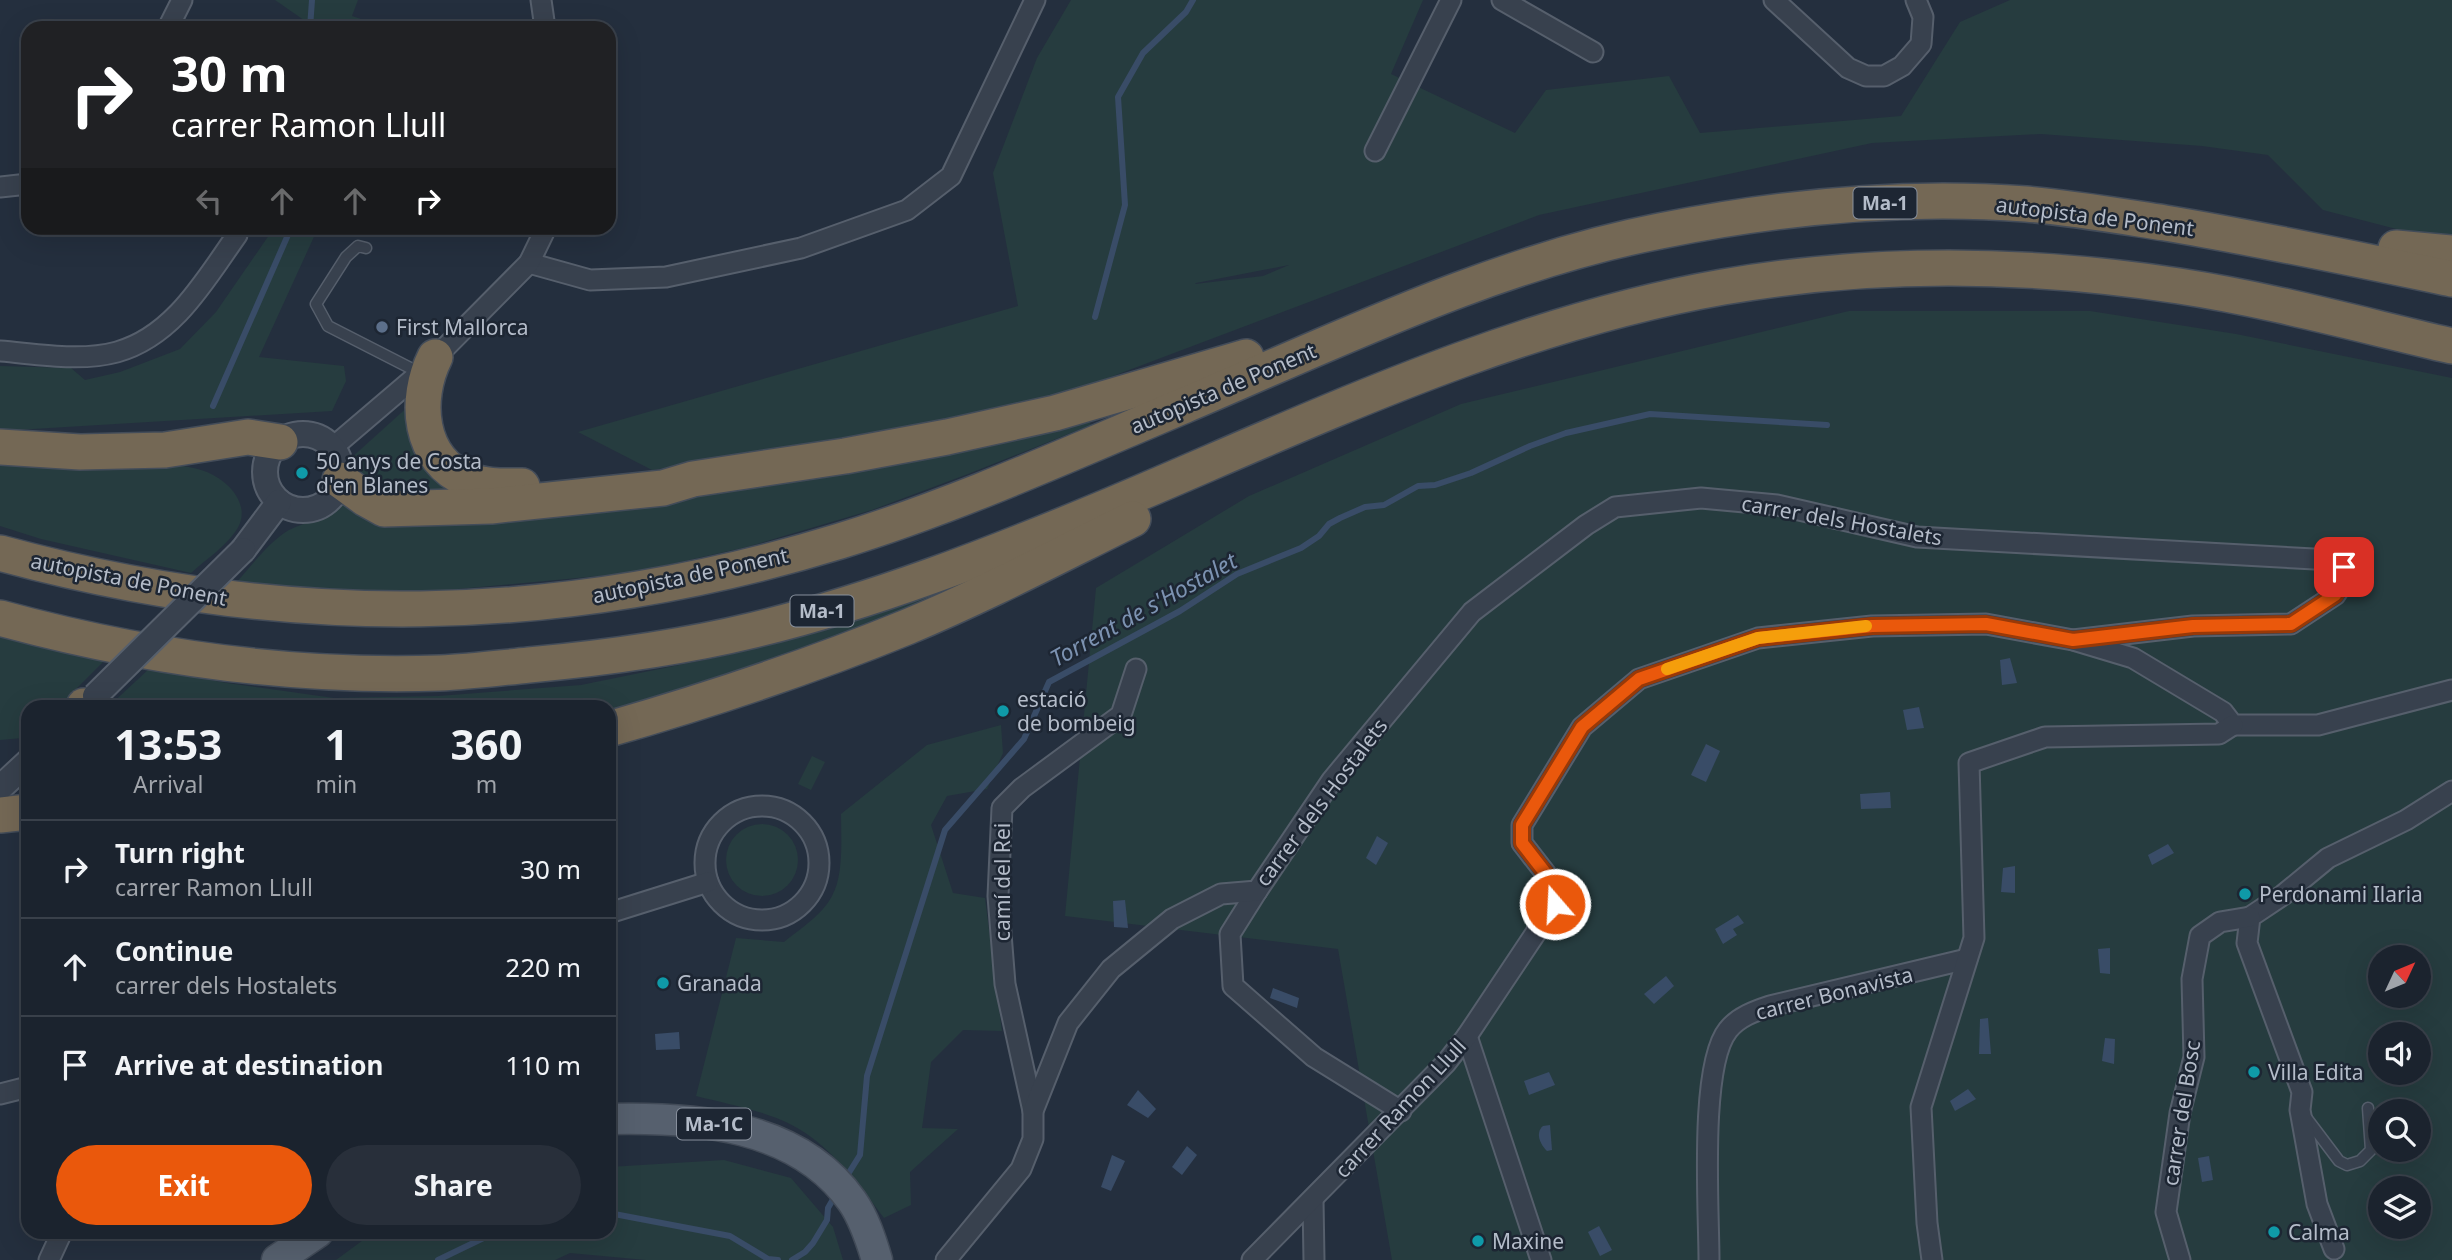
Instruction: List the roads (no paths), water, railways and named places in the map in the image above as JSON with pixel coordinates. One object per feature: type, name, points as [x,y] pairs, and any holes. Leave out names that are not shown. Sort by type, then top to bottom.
[{"type":"highway","name":"autopista de Ponent","points":[[0,552],[78,573],[160,589],[244,601],[313,607],[379,610],[496,607],[610,594],[736,569],[887,526],[1025,473],[1449,294],[1564,255],[1657,231],[1767,214],[1924,202],[2026,204],[2130,217],[2266,240],[2452,279]]},
{"type":"highway","points":[[2266,240],[2305,230],[2411,250],[2452,253]]},
{"type":"highway","name":"Ma-1","points":[[0,618],[90,640],[177,657],[341,672],[445,673],[600,659],[705,641],[804,617],[955,567],[1052,530],[1416,377],[1508,343],[1601,316],[1716,288],[1780,279],[1890,269],[1989,268],[2086,275],[2184,287],[2452,346]]},
{"type":"highway","points":[[616,727],[713,699],[822,661],[908,626],[988,591],[1203,485],[1443,384],[1548,347],[1601,316]]},
{"type":"highway","points":[[336,464],[366,499],[384,509],[504,505],[663,488],[693,479],[845,456],[947,437],[1055,413],[1134,391],[1236,361],[1284,343],[1331,342]]},
{"type":"highway","points":[[428,365],[424,389],[426,435],[438,459],[450,470],[468,480],[493,485],[541,487],[693,479]]},
{"type":"highway","points":[[0,447],[80,452],[165,450],[248,437],[279,442]]},
{"type":"highway","points":[[0,815],[21,813]]},
{"type":"main road","name":"Ma-1C","points":[[616,1119],[678,1120],[728,1126],[771,1138],[811,1162],[840,1186],[861,1217],[877,1260]]},
{"type":"main road","points":[[277,1260],[307,1239]]},
{"type":"street","points":[[172,21],[182,0]]},
{"type":"street","points":[[541,0],[544,21]]},
{"type":"street","points":[[529,263],[590,280],[666,277],[801,248],[907,210],[951,176],[1035,0]]},
{"type":"street","points":[[1375,151],[1451,0]]},
{"type":"street","points":[[1502,0],[1593,52]]},
{"type":"street","points":[[1774,0],[1848,68],[1866,76],[1884,76],[1902,66],[1921,44],[1923,17],[1916,0]]},
{"type":"street","points":[[0,187],[21,185]]},
{"type":"street","points":[[0,351],[100,355],[144,342],[187,304],[237,235]]},
{"type":"street","points":[[336,464],[428,365],[529,263],[542,235]]},
{"type":"street","points":[[301,434],[323,440],[336,464],[335,492],[327,502],[316,508],[303,510],[290,508],[279,502],[271,493],[264,472],[272,450],[279,442],[301,434]]},
{"type":"street","name":"carrer dels Hostalets","points":[[946,1260],[1021,1169],[1033,1139],[1033,1111],[1068,1023],[1111,969],[1172,919],[1221,894],[1257,891],[1332,780],[1472,612],[1586,525],[1615,508],[1701,498],[1777,505],[1917,537],[2333,560],[2344,567],[2345,580],[2335,595],[2291,624],[2193,626],[2073,640]]},
{"type":"street","points":[[91,700],[243,550],[279,502]]},
{"type":"street","name":"carrer Ramon Llull","points":[[1252,1260],[1446,1063],[1555,904],[1553,883],[1522,843],[1522,825],[1582,727],[1639,679],[1758,638],[1872,626],[1986,624],[2073,640],[2133,658],[2223,712],[2233,725]]},
{"type":"street","name":"camí del Rei","points":[[1033,1111],[1005,984],[998,896],[1002,808],[1022,788],[1121,715],[1136,669]]},
{"type":"street","points":[[1932,1260],[1927,1223],[1921,1107],[1974,938],[1969,764],[2045,737],[2219,734],[2233,725],[2318,725],[2452,690]]},
{"type":"street","points":[[0,789],[21,769]]},
{"type":"street","points":[[2334,1249],[2317,1204],[2300,1111],[2302,1092],[2247,943],[2250,917],[2283,895],[2328,858],[2406,820],[2452,791]]},
{"type":"street","points":[[767,806],[785,811],[801,821],[813,836],[818,854],[816,881],[801,905],[785,915],[767,920],[732,911],[718,899],[708,882],[705,864],[712,836],[730,815],[748,807],[767,806]]},
{"type":"street","points":[[616,911],[708,882]]},
{"type":"street","points":[[1257,891],[1230,934],[1233,986],[1314,1057],[1401,1111]]},
{"type":"street","name":"carrer del Bosc","points":[[2180,1260],[2166,1212],[2179,1113],[2194,1057],[2192,979],[2200,936],[2220,922],[2250,917]]},
{"type":"street","name":"carrer Bonavista","points":[[1709,1260],[1709,1111],[1714,1059],[1728,1030],[1748,1013],[1770,1006],[1967,959]]},
{"type":"street","points":[[1467,1036],[1541,1260]]},
{"type":"street","points":[[0,1094],[21,1089]]},
{"type":"street","points":[[1313,1200],[1314,1260]]},
{"type":"street","points":[[50,1260],[59,1239]]},
{"type":"lane","points":[[366,248],[358,246],[346,257],[316,304],[328,326],[428,365]]},
{"type":"lane","points":[[2300,1111],[2339,1161],[2347,1165],[2360,1161],[2368,1153]]},
{"type":"water","points":[[2010,658],[2017,683],[2002,685],[2000,660]]},
{"type":"water","points":[[1919,707],[1924,728],[1907,730],[1903,710]]},
{"type":"water","points":[[1706,744],[1720,751],[1706,782],[1691,775]]},
{"type":"water","points":[[1890,792],[1891,808],[1861,809],[1860,794]]},
{"type":"water","points":[[1377,836],[1388,843],[1376,865],[1366,858]]},
{"type":"water","points":[[2168,844],[2174,853],[2152,865],[2148,855]]},
{"type":"water","points":[[2015,866],[2015,893],[2001,892],[2003,868]]},
{"type":"water","points":[[1125,900],[1128,928],[1114,927],[1113,901]]},
{"type":"water","points":[[1738,915],[1744,923],[1733,929],[1737,935],[1723,944],[1715,929]]},
{"type":"water","points":[[2110,948],[2110,974],[2100,973],[2098,949]]},
{"type":"water","points":[[1666,976],[1674,986],[1654,1004],[1644,994]]},
{"type":"water","points":[[1273,988],[1299,998],[1297,1008],[1270,998]]},
{"type":"water","points":[[1988,1018],[1991,1054],[1979,1054],[1980,1019]]},
{"type":"water","points":[[679,1032],[680,1049],[656,1050],[655,1034]]},
{"type":"water","points":[[2105,1038],[2115,1039],[2114,1064],[2102,1061]]},
{"type":"water","points":[[1549,1072],[1555,1085],[1529,1095],[1524,1081]]},
{"type":"water","points":[[1968,1089],[1976,1099],[1955,1111],[1950,1101]]},
{"type":"water","points":[[1138,1090],[1156,1109],[1148,1118],[1127,1105]]},
{"type":"water","points":[[1550,1125],[1552,1150],[1547,1151],[1539,1132],[1543,1126]]},
{"type":"water","points":[[1187,1146],[1197,1155],[1182,1175],[1172,1167]]},
{"type":"water","points":[[1112,1155],[1125,1161],[1111,1191],[1101,1187]]},
{"type":"water","points":[[2209,1156],[2213,1180],[2202,1182],[2198,1158]]},
{"type":"water","points":[[1599,1226],[1612,1250],[1600,1256],[1588,1232]]},
{"type":"waterway","points":[[310,21],[312,0]]},
{"type":"waterway","points":[[1095,317],[1125,205],[1118,97],[1143,53],[1186,12],[1193,0]]},
{"type":"waterway","points":[[213,406],[288,235]]},
{"type":"waterway","name":"Torrent de s'Hostalet","points":[[845,1179],[860,1155],[867,1076],[945,830],[1024,739],[1049,682],[1180,611],[1237,574],[1301,548],[1340,518],[1365,507],[1384,505],[1418,486],[1435,485],[1471,473],[1566,433],[1650,414],[1827,425]]},
{"type":"waterway","name":"Torrent de s'Hostalet","points":[[792,1260],[813,1243],[827,1220],[828,1208],[836,1194]]},
{"type":"waterway","name":"Torrent de s'Hostalet","points":[[616,1214],[730,1236],[768,1259],[778,1260]]},
{"type":"waterway","name":"Torrent de s'Hostalet","points":[[438,1260],[482,1239]]},
{"type":"place","name":"First Mallorca","points":[[382,327]]},
{"type":"place","name":"50 anys de Costa d'en Blanes","points":[[302,473]]},
{"type":"place","name":"estació de bombeig","points":[[1003,711]]},
{"type":"place","name":"Perdonami Ilaria","points":[[2245,894]]},
{"type":"place","name":"Granada","points":[[663,983]]},
{"type":"place","name":"Villa Edita","points":[[2254,1072]]},
{"type":"place","name":"Calma","points":[[2274,1232]]},
{"type":"place","name":"Maxine","points":[[1478,1241]]}]
